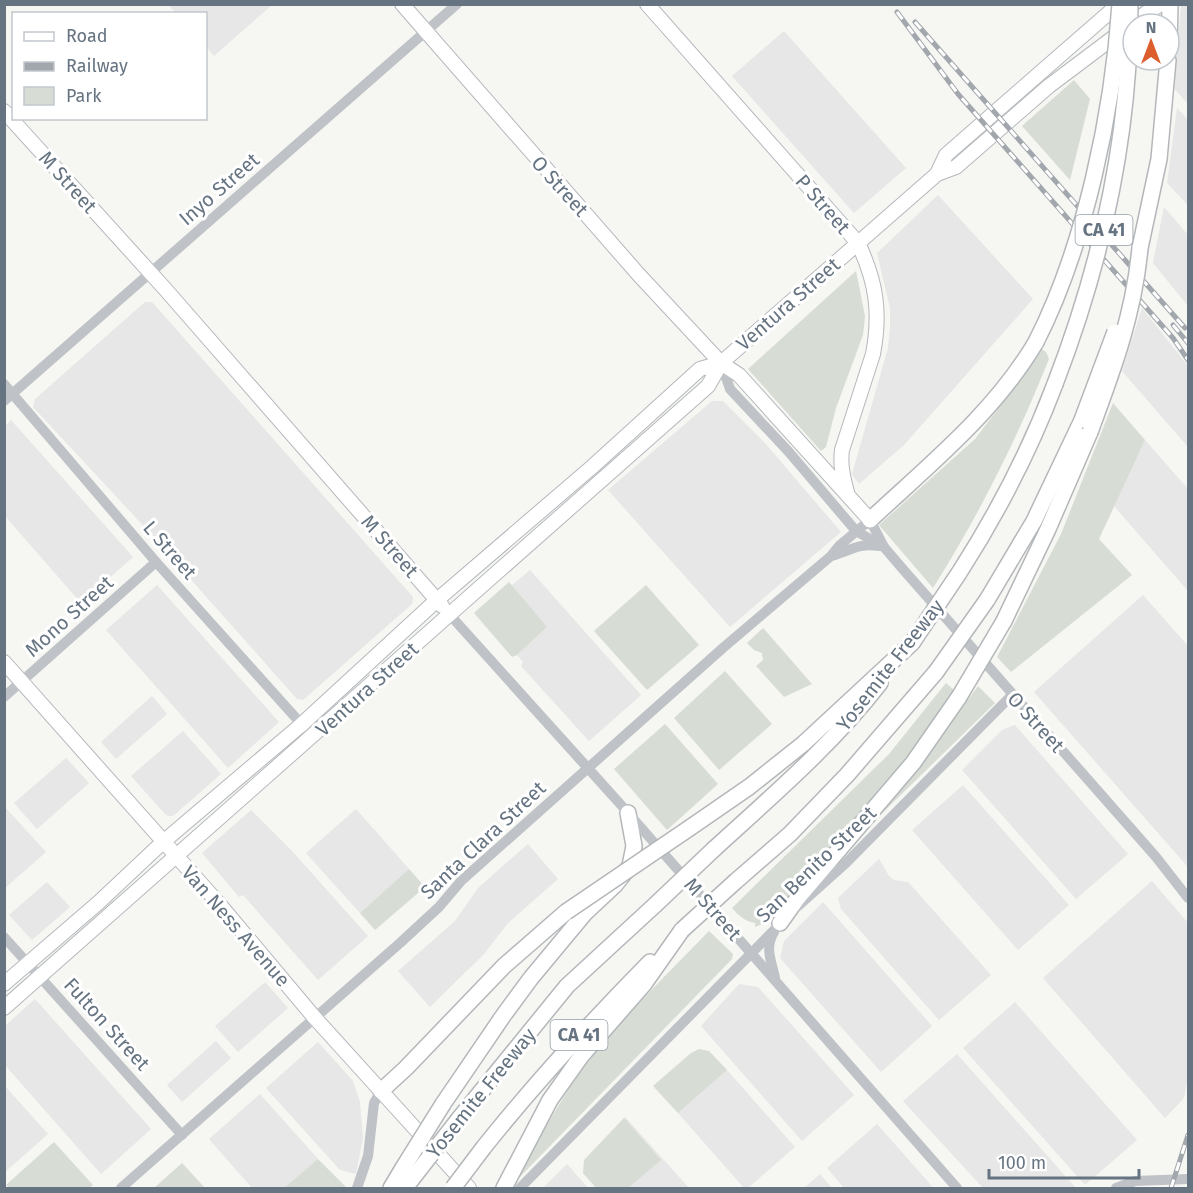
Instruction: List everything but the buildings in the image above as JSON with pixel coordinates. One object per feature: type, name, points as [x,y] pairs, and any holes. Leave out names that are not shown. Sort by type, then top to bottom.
[{"type":"highway","points":[[870,520],[990,406],[1012,380],[1036,342],[1066,271],[1096,163],[1114,69],[1119,4]]},
{"type":"highway","name":"Yosemite Freeway","points":[[407,1178],[458,1120],[567,986],[824,748],[855,716],[912,643],[959,573],[1014,477],[1055,384],[1084,303],[1109,208],[1125,102],[1130,4]]},
{"type":"highway","name":"CA 41","points":[[1086,426],[1126,329],[1159,159],[1167,72]]},
{"type":"highway","points":[[780,923],[797,898],[913,763],[959,697],[1004,621],[1048,529],[1086,426]]},
{"type":"highway","name":"Yosemite Freeway","points":[[453,1188],[518,1105],[599,1013],[682,930],[798,826],[847,775],[936,672],[987,600],[1086,426]]},
{"type":"highway","points":[[381,1091],[504,966],[566,912],[749,787],[803,744],[912,643]]},
{"type":"highway","points":[[391,1188],[407,1178],[443,1104],[531,978],[585,913],[615,885],[630,866],[634,846],[628,813]]},
{"type":"highway","points":[[504,1188],[550,1100],[582,1055],[644,984],[682,930]]},
{"type":"main road","name":"O Street","points":[[402,4],[639,275],[721,363],[739,375],[870,520]]},
{"type":"main road","name":"P Street","points":[[647,4],[858,243],[873,278],[878,321],[873,354],[842,450],[842,474],[848,495]]},
{"type":"main road","name":"Ventura Street","points":[[936,174],[946,155],[1119,4]]},
{"type":"main road","name":"Ventura Street","points":[[4,1008],[711,384],[721,363],[936,174],[956,166],[1142,9],[1161,4]]},
{"type":"main road","name":"M Street","points":[[12,120],[150,273],[450,615]]},
{"type":"main road","name":"Ventura Street","points":[[4,984],[163,842],[301,725],[437,600],[592,467],[700,369],[721,363]]},
{"type":"main road","points":[[820,465],[837,459],[842,450]]},
{"type":"main road","name":"Van Ness Avenue","points":[[4,662],[220,904],[314,1017],[469,1188]]},
{"type":"street","name":"Inyo Street","points":[[9,398],[457,4]]},
{"type":"street","name":"O Street","points":[[721,363],[730,389],[788,451],[856,531],[884,547]]},
{"type":"street","name":"L Street","points":[[4,384],[9,398],[313,737]]},
{"type":"street","name":"O Street","points":[[870,520],[884,547],[1156,857],[1188,898]]},
{"type":"street","name":"Santa Clara Street","points":[[121,1188],[439,907],[461,880],[870,520]]},
{"type":"street","points":[[831,556],[844,553],[856,546],[884,547]]},
{"type":"street","name":"Mono Street","points":[[4,697],[156,562]]},
{"type":"street","name":"M Street","points":[[450,615],[588,767],[957,1188]]},
{"type":"street","name":"San Benito Street","points":[[520,1188],[780,923],[846,863],[1012,695]]},
{"type":"street","name":"M Street","points":[[775,981],[770,963],[769,944],[780,923]]},
{"type":"street","name":"Fulton Street","points":[[4,936],[182,1135]]},
{"type":"street","points":[[357,1188],[368,1156],[374,1103],[381,1091]]},
{"type":"street","points":[[1116,1188],[1135,1181],[1188,1179]]},
{"type":"shaded area","points":[[168,5],[272,5],[214,56],[207,48],[207,12],[175,12]]},
{"type":"shaded area","points":[[1181,5],[1188,5],[1188,104],[1174,88],[1175,72],[1181,72]]},
{"type":"shaded area","points":[[784,31],[906,168],[854,213],[732,76]]},
{"type":"shaded area","points":[[1177,108],[1188,120],[1188,205],[1167,183]]},
{"type":"shaded area","points":[[938,195],[1033,299],[904,445],[859,484],[852,474],[888,348],[890,328],[890,308],[877,253]]},
{"type":"shaded area","points":[[1164,207],[1188,235],[1188,306],[1153,263]]},
{"type":"shaded area","points":[[145,302],[152,302],[413,597],[412,604],[303,700],[297,699],[138,520],[33,407],[35,399]]},
{"type":"shaded area","points":[[1142,308],[1188,366],[1188,447],[1122,371]]},
{"type":"shaded area","points":[[712,401],[723,401],[765,443],[841,532],[730,627],[608,490]]},
{"type":"shaded area","points":[[11,420],[133,557],[81,603],[5,516],[5,426]]},
{"type":"shaded area","points":[[1145,440],[1188,489],[1188,591],[1114,506]]},
{"type":"shaded area","points":[[530,570],[641,695],[589,741],[521,666],[523,662],[517,655],[547,627],[511,586]]},
{"type":"shaded area","points":[[157,585],[279,722],[228,768],[106,630]]},
{"type":"shaded area","points":[[1143,595],[1188,646],[1188,867],[1034,692]]},
{"type":"shaded area","points":[[152,696],[167,714],[116,759],[101,742]]},
{"type":"shaded area","points":[[1015,725],[1128,854],[1076,899],[962,770],[1002,730]]},
{"type":"shaded area","points":[[183,731],[221,774],[173,816],[169,816],[131,776]]},
{"type":"shaded area","points":[[66,758],[89,783],[37,829],[14,803]]},
{"type":"shaded area","points":[[963,785],[1069,905],[1018,950],[912,830]]},
{"type":"shaded area","points":[[4,806],[46,852],[5,888],[4,888]]},
{"type":"shaded area","points":[[356,809],[409,869],[360,913],[306,853]]},
{"type":"shaded area","points":[[251,810],[292,851],[368,936],[318,980],[243,895],[239,897],[202,853]]},
{"type":"shaded area","points":[[528,844],[558,879],[508,923],[484,954],[430,1007],[398,971],[455,921],[478,888]]},
{"type":"shaded area","points":[[879,859],[894,880],[908,882],[991,975],[939,1020],[841,909],[838,898]]},
{"type":"shaded area","points":[[1152,881],[1188,923],[1188,1078],[1184,1098],[1165,1118],[1043,978]]},
{"type":"shaded area","points":[[47,882],[70,907],[32,940],[9,915]]},
{"type":"shaded area","points":[[823,902],[932,1026],[881,1072],[780,958],[784,941]]},
{"type":"shaded area","points":[[265,982],[288,1008],[238,1052],[215,1026]]},
{"type":"shaded area","points":[[739,984],[758,987],[854,1095],[802,1141],[701,1026]]},
{"type":"shaded area","points":[[35,999],[151,1129],[101,1174],[5,1065],[5,1026]]},
{"type":"shaded area","points":[[1015,1002],[1137,1140],[1085,1185],[963,1048]]},
{"type":"shaded area","points":[[216,1041],[231,1058],[182,1102],[167,1085]]},
{"type":"shaded area","points":[[318,1042],[353,1081],[360,1102],[363,1138],[356,1174],[340,1170],[266,1088]]},
{"type":"shaded area","points":[[957,1054],[1076,1188],[983,1188],[903,1101]]},
{"type":"shaded area","points":[[727,1070],[795,1147],[748,1188],[744,1188],[678,1113]]},
{"type":"shaded area","points":[[4,1085],[48,1134],[5,1172],[4,1172]]},
{"type":"shaded area","points":[[260,1094],[318,1159],[284,1188],[252,1188],[209,1139]]},
{"type":"shaded area","points":[[625,1117],[689,1188],[600,1188],[592,1154]]},
{"type":"shaded area","points":[[877,1124],[933,1188],[844,1188],[827,1168]]},
{"type":"shaded area","points":[[567,1164],[588,1188],[543,1188]]},
{"type":"shaded area","points":[[820,1174],[832,1188],[804,1188]]},
{"type":"green space","points":[[1074,80],[1090,99],[1070,180],[1022,126]]},
{"type":"green space","points":[[856,271],[865,316],[863,335],[836,408],[826,447],[821,451],[748,369]]},
{"type":"green space","points":[[1040,348],[1046,352],[1049,359],[1024,418],[981,505],[933,588],[879,525],[975,439],[1017,384]]},
{"type":"green space","points":[[1113,403],[1145,440],[1099,539],[1132,575],[1011,672],[997,657],[1061,534]]},
{"type":"green space","points":[[509,582],[547,627],[512,657],[474,613]]},
{"type":"green space","points":[[646,585],[699,645],[647,690],[594,631]]},
{"type":"green space","points":[[763,628],[812,684],[784,697],[756,666],[763,660],[762,653],[754,650],[747,643]]},
{"type":"green space","points":[[725,671],[772,724],[719,770],[674,718]]},
{"type":"green space","points":[[946,683],[954,690],[885,787],[769,921],[755,927],[755,923],[745,920],[737,913],[732,908],[889,754]]},
{"type":"green space","points":[[978,686],[995,703],[868,827],[915,773]]},
{"type":"green space","points":[[665,724],[718,784],[667,830],[614,769]]},
{"type":"green space","points":[[409,869],[425,887],[375,930],[360,913]]},
{"type":"green space","points":[[709,931],[733,954],[732,959],[514,1183],[558,1106],[588,1062],[632,1011]]},
{"type":"green space","points":[[699,1049],[709,1051],[727,1070],[678,1113],[653,1086],[691,1053]]},
{"type":"green space","points":[[624,1118],[661,1160],[628,1188],[596,1188],[583,1173],[584,1160]]},
{"type":"green space","points":[[54,1142],[93,1185],[89,1188],[9,1188],[6,1185]]},
{"type":"green space","points":[[318,1159],[347,1188],[284,1188]]},
{"type":"green space","points":[[182,1163],[205,1188],[154,1188]]},
{"type":"railway","points":[[897,12],[958,94],[1173,338],[1188,360]]},
{"type":"railway","points":[[915,22],[1185,328]]},
{"type":"railway","points":[[1173,325],[1188,343]]},
{"type":"railway","points":[[1171,1188],[1188,1135]]}]
